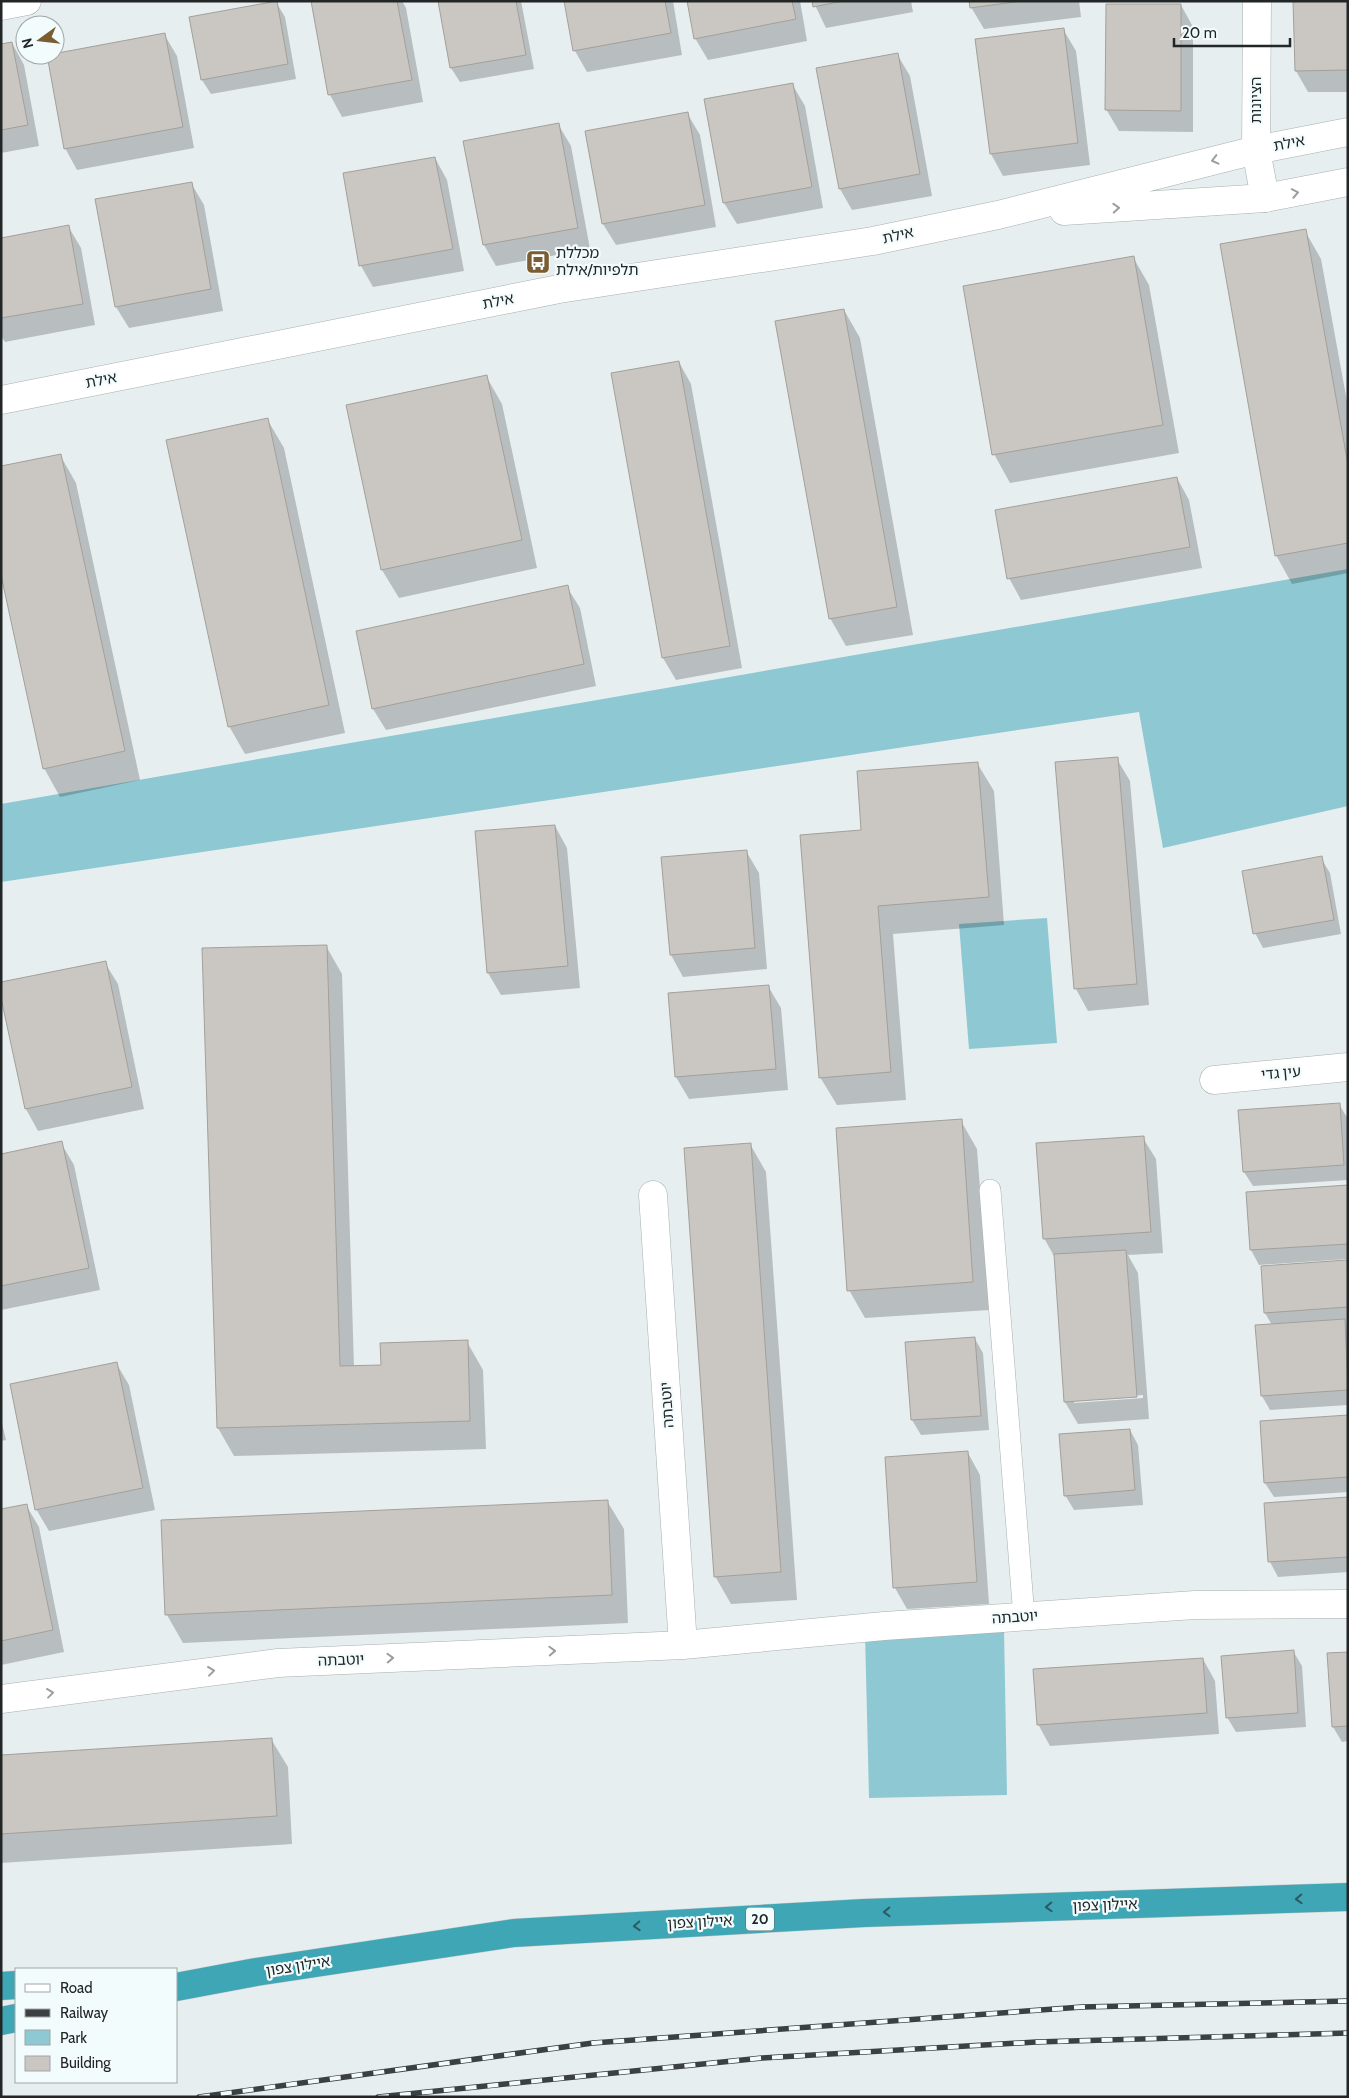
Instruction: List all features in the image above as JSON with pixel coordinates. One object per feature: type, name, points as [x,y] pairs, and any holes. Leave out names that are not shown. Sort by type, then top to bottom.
[{"type":"highway","name":"איילון צפון","points":[[178,1988],[256,1972],[514,1933],[864,1913],[1348,1897]]},
{"type":"highway","points":[[178,1976],[256,1972]]},
{"type":"highway","points":[[1,1986],[15,1985]]},
{"type":"highway","points":[[1,2021],[15,2018]]},
{"type":"street","points":[[1,6],[27,1]]},
{"type":"street","name":"הציונות","points":[[1257,1],[1256,150],[1265,198]]},
{"type":"street","name":"אילת","points":[[1,400],[559,289],[873,241],[998,214],[1256,150],[1348,132]]},
{"type":"street","name":"אילת","points":[[998,214],[1265,198],[1348,182]]},
{"type":"street","name":"עין גדי","points":[[1214,1080],[1348,1067]]},
{"type":"street","name":"יוטבתה","points":[[652,1195],[683,1645]]},
{"type":"street","name":"יוטבתה","points":[[1,1699],[278,1663],[683,1645],[884,1626],[1194,1605],[1348,1604]]},
{"type":"lane","points":[[990,1190],[1024,1616]]},
{"type":"green space","points":[[1348,569],[1348,806],[1163,848],[1139,712],[1,882],[1,804]]},
{"type":"green space","points":[[1047,918],[1057,1043],[969,1049],[959,924]]},
{"type":"green space","points":[[1004,1629],[1007,1795],[869,1798],[865,1632]]},
{"type":"building","points":[[277,1],[288,64],[201,80],[189,17]]},
{"type":"building","points":[[311,1],[397,1],[412,80],[328,95]]},
{"type":"building","points":[[438,1],[516,1],[526,55],[450,68]]},
{"type":"building","points":[[564,1],[665,1],[671,33],[573,51]]},
{"type":"building","points":[[687,1],[792,1],[796,19],[694,39]]},
{"type":"building","points":[[812,1],[843,1],[813,7]]},
{"type":"building","points":[[969,1],[1022,1],[970,8]]},
{"type":"building","points":[[1293,1],[1348,1],[1348,70],[1295,71]]},
{"type":"building","points":[[1106,4],[1181,4],[1181,111],[1105,110]]},
{"type":"building","points":[[1064,28],[1078,143],[990,154],[975,39]]},
{"type":"building","points":[[165,33],[183,127],[64,149],[49,65],[65,65],[65,52]]},
{"type":"building","points":[[12,42],[28,125],[1,130],[1,44]]},
{"type":"building","points":[[898,53],[920,174],[839,189],[816,68]]},
{"type":"building","points":[[793,83],[812,187],[723,203],[704,99]]},
{"type":"building","points":[[688,112],[705,205],[602,224],[585,131]]},
{"type":"building","points":[[559,123],[578,228],[483,245],[463,141]]},
{"type":"building","points":[[435,157],[453,249],[359,266],[343,173]]},
{"type":"building","points":[[192,182],[211,289],[115,307],[95,199]]},
{"type":"building","points":[[69,225],[83,304],[1,318],[1,238]]},
{"type":"building","points":[[1306,229],[1348,465],[1348,543],[1275,556],[1220,244]]},
{"type":"building","points":[[1134,256],[1163,425],[992,455],[963,286]]},
{"type":"building","points":[[844,309],[897,607],[829,619],[775,321]]},
{"type":"building","points":[[679,361],[730,646],[662,658],[611,373]]},
{"type":"building","points":[[487,375],[522,540],[381,570],[346,405]]},
{"type":"building","points":[[268,418],[329,705],[228,727],[166,440]]},
{"type":"building","points":[[61,454],[125,751],[43,769],[1,575],[1,466]]},
{"type":"building","points":[[1177,477],[1190,547],[1007,579],[995,510]]},
{"type":"building","points":[[568,585],[584,664],[372,709],[356,631]]},
{"type":"building","points":[[1118,757],[1137,984],[1074,989],[1055,762]]},
{"type":"building","points":[[978,762],[989,897],[878,906],[891,1072],[819,1078],[800,835],[861,830],[857,771]]},
{"type":"building","points":[[555,825],[568,966],[487,973],[475,831]]},
{"type":"building","points":[[747,850],[755,948],[670,955],[661,857]]},
{"type":"building","points":[[1322,856],[1334,920],[1253,934],[1242,871]]},
{"type":"building","points":[[327,945],[340,1366],[381,1365],[380,1343],[468,1340],[470,1421],[217,1428],[202,948]]},
{"type":"building","points":[[106,961],[132,1087],[25,1109],[1,998],[1,982]]},
{"type":"building","points":[[769,985],[776,1069],[675,1077],[668,993]]},
{"type":"building","points":[[1340,1103],[1344,1165],[1243,1172],[1238,1110]]},
{"type":"building","points":[[962,1119],[973,1282],[847,1291],[836,1128]]},
{"type":"building","points":[[1144,1136],[1151,1232],[1043,1239],[1036,1143]]},
{"type":"building","points":[[62,1141],[89,1268],[1,1286],[1,1154]]},
{"type":"building","points":[[751,1143],[781,1572],[714,1577],[684,1148]]},
{"type":"building","points":[[1348,1185],[1348,1244],[1250,1250],[1246,1192]]},
{"type":"building","points":[[1126,1250],[1137,1397],[1064,1402],[1054,1254]]},
{"type":"building","points":[[1347,1260],[1348,1307],[1264,1313],[1261,1266]]},
{"type":"building","points":[[1345,1319],[1348,1390],[1261,1396],[1255,1325]]},
{"type":"building","points":[[975,1337],[981,1416],[911,1420],[905,1342]]},
{"type":"building","points":[[117,1362],[143,1488],[35,1510],[10,1384]]},
{"type":"building","points":[[1348,1415],[1348,1477],[1264,1483],[1260,1421]]},
{"type":"building","points":[[1130,1429],[1135,1490],[1064,1496],[1059,1434]]},
{"type":"building","points":[[968,1451],[977,1582],[893,1588],[885,1457]]},
{"type":"building","points":[[1348,1497],[1348,1557],[1268,1562],[1264,1503]]},
{"type":"building","points":[[608,1500],[612,1595],[165,1615],[161,1520]]},
{"type":"building","points":[[27,1504],[53,1630],[1,1641],[1,1509]]},
{"type":"building","points":[[1294,1650],[1298,1713],[1226,1718],[1221,1656]]},
{"type":"building","points":[[1348,1652],[1348,1726],[1332,1727],[1327,1653]]},
{"type":"building","points":[[1203,1658],[1207,1713],[1037,1725],[1033,1669]]},
{"type":"building","points":[[272,1738],[277,1816],[1,1834],[1,1755]]},
{"type":"railway","points":[[199,2097],[593,2043],[1082,2007],[1348,2001]]},
{"type":"railway","points":[[378,2097],[762,2058],[1036,2042],[1348,2033]]},
{"type":"place","name":"מכללת תלפיות/אילת","points":[[538,262]]}]
